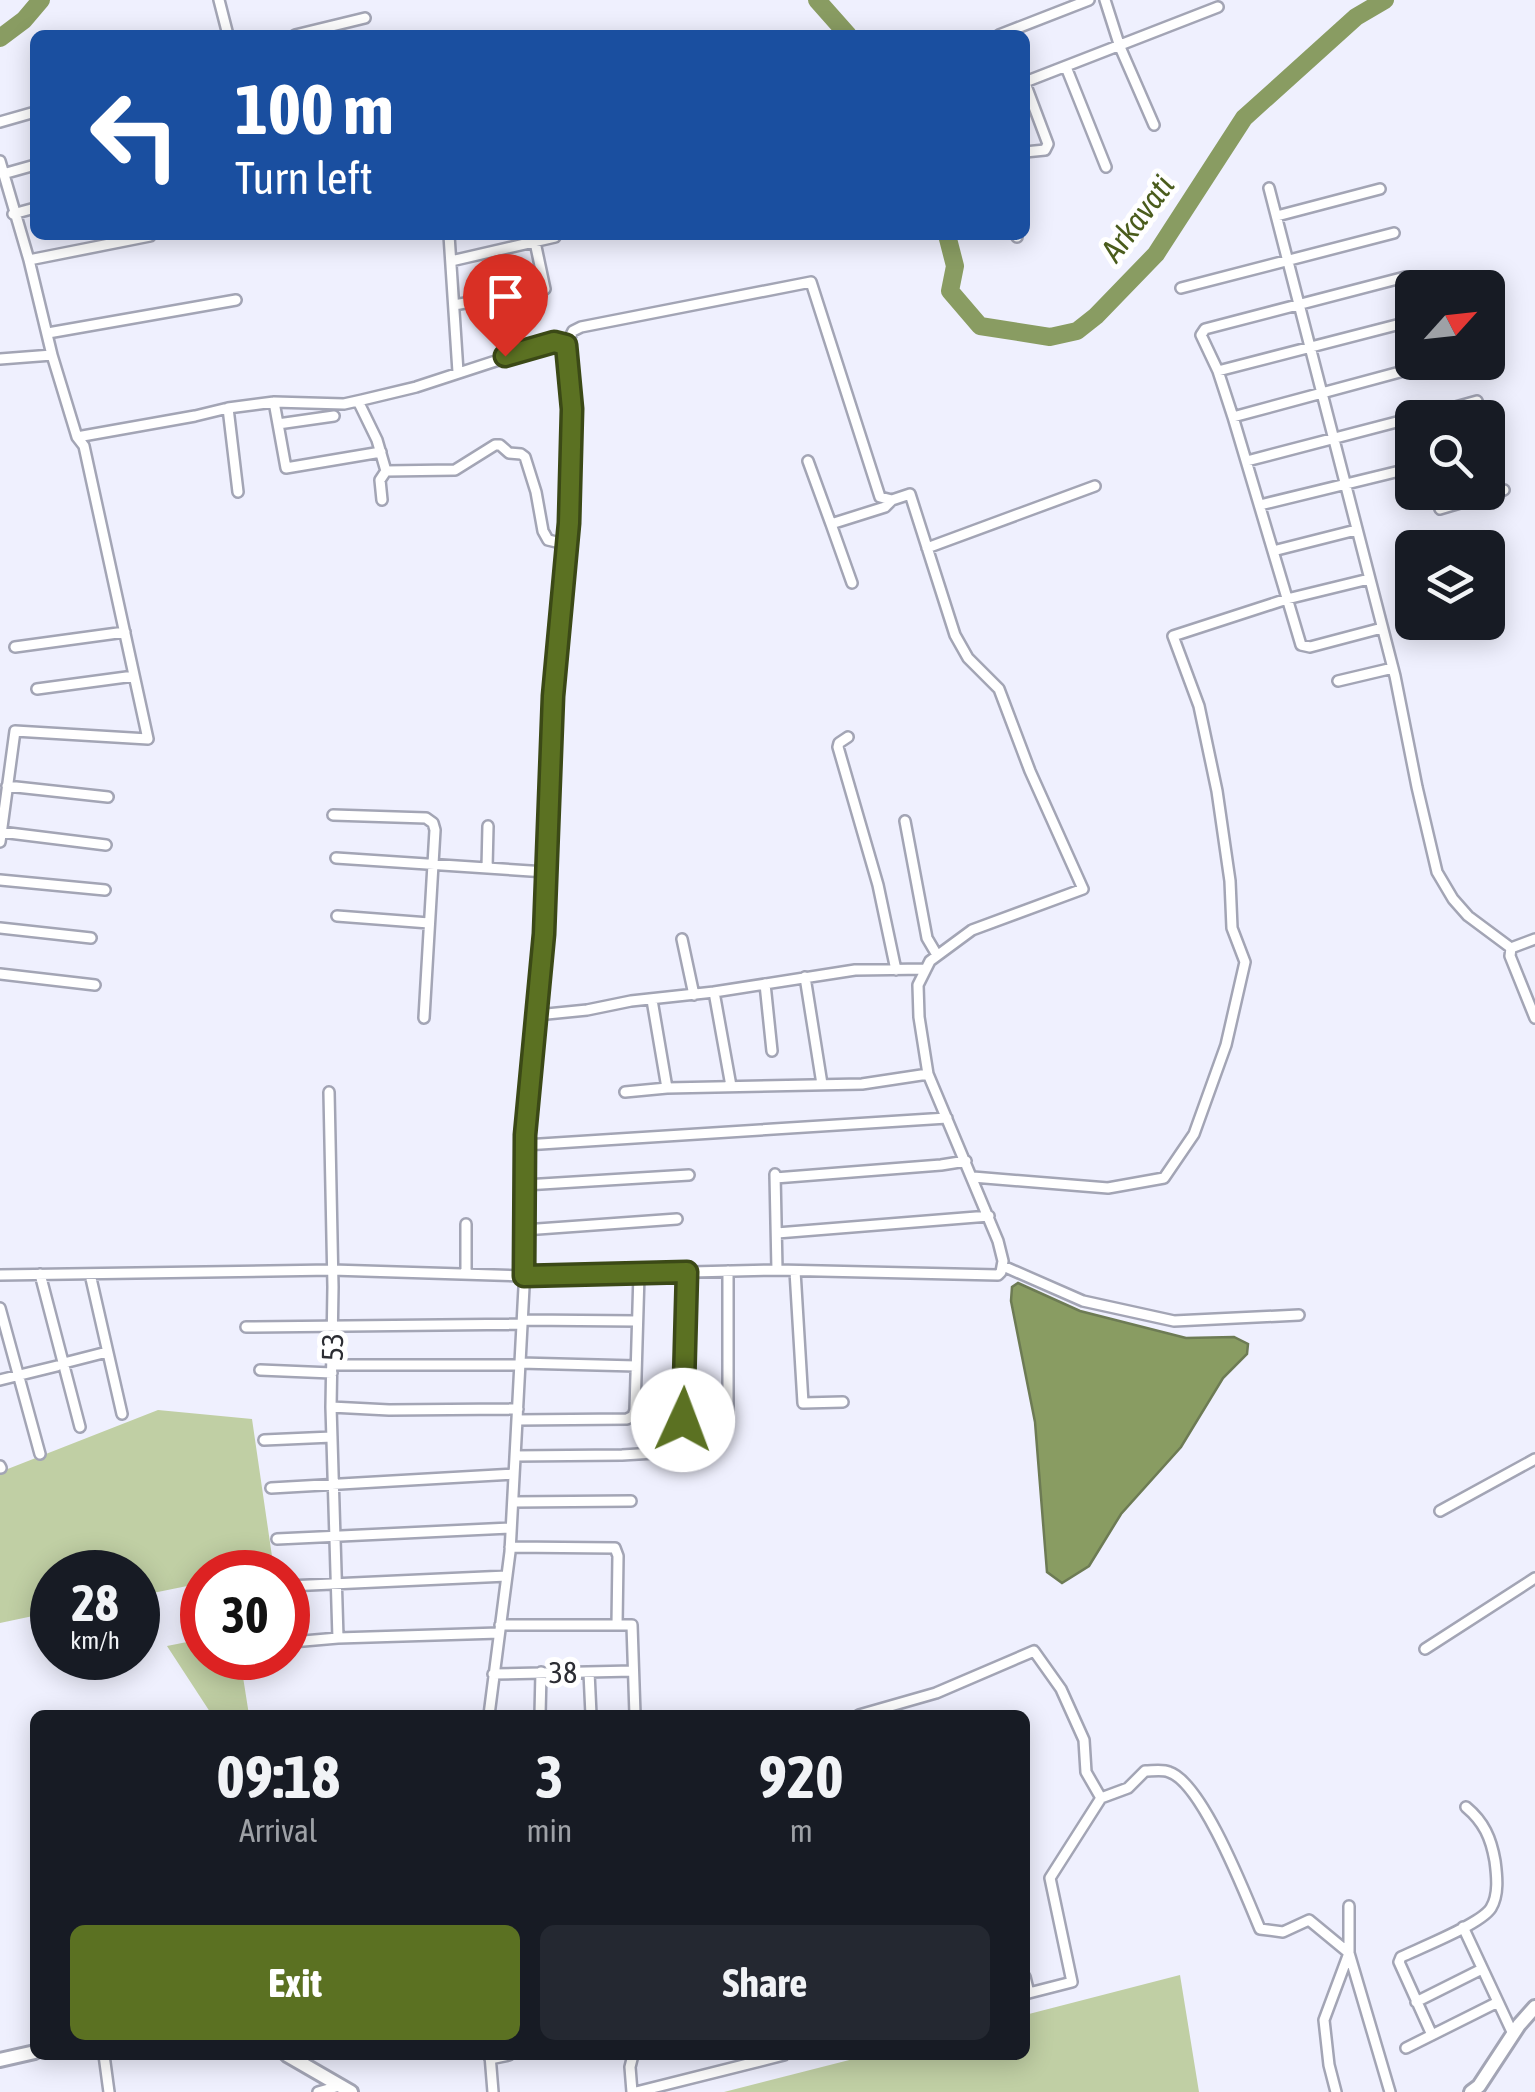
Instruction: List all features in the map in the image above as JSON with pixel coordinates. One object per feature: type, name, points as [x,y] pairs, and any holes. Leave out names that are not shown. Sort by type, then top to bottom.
[{"type":"street","points":[[219,0],[227,30]]},
{"type":"street","points":[[1012,30],[1089,0]]},
{"type":"street","points":[[1105,0],[1154,125]]},
{"type":"street","points":[[1030,80],[1218,7]]},
{"type":"street","points":[[316,30],[365,18]]},
{"type":"street","points":[[1066,67],[1106,167]]},
{"type":"street","points":[[1030,95],[1048,144],[1044,150],[1030,151]]},
{"type":"street","points":[[0,122],[30,113]]},
{"type":"street","points":[[0,162],[52,355],[77,436],[84,446],[148,739],[14,731],[1,837],[106,845]]},
{"type":"street","points":[[4,174],[30,166]]},
{"type":"street","points":[[1270,188],[1393,668],[1437,872],[1468,916],[1511,948]]},
{"type":"street","points":[[1276,216],[1380,190]]},
{"type":"street","points":[[14,214],[30,209]]},
{"type":"street","points":[[1181,288],[1394,233]]},
{"type":"street","points":[[29,260],[130,240]]},
{"type":"street","points":[[450,240],[458,372]]},
{"type":"street","points":[[451,261],[543,240]]},
{"type":"street","points":[[454,305],[545,289],[535,242]]},
{"type":"street","points":[[1382,628],[1306,648],[1300,640],[1247,461],[1218,372],[1202,340],[1202,330],[1395,280]]},
{"type":"street","points":[[489,1710],[510,1547],[524,1276],[525,1145],[544,934],[553,696],[569,523],[572,409],[566,345],[581,327],[811,282],[880,498],[892,500]]},
{"type":"street","points":[[48,333],[236,300]]},
{"type":"street","points":[[1218,372],[1395,326]]},
{"type":"street","points":[[77,436],[274,402],[344,404],[416,387],[554,342],[566,345]]},
{"type":"street","points":[[0,359],[52,355]]},
{"type":"street","points":[[1233,417],[1395,373]]},
{"type":"street","points":[[358,401],[377,440],[386,471],[380,480],[382,500]]},
{"type":"street","points":[[274,402],[286,468],[381,452]]},
{"type":"street","points":[[228,408],[238,492]]},
{"type":"street","points":[[278,424],[334,416]]},
{"type":"street","points":[[1247,461],[1395,423]]},
{"type":"street","points":[[386,471],[455,470],[500,444],[509,453],[525,457],[542,531],[548,540],[566,544]]},
{"type":"street","points":[[808,461],[852,582]]},
{"type":"street","points":[[1260,505],[1395,472]]},
{"type":"street","points":[[927,548],[1095,486]]},
{"type":"street","points":[[831,524],[885,507],[910,494],[955,635],[968,658],[999,688],[1030,771],[1083,889],[972,930],[930,961],[918,986],[928,1074],[989,1216],[998,1241],[1000,1270]]},
{"type":"street","points":[[1273,551],[1356,530]]},
{"type":"street","points":[[973,1177],[1108,1188],[1164,1178],[1194,1134],[1226,1044],[1245,962],[1232,928],[1230,882],[1217,791],[1199,706],[1173,636],[1288,599],[1370,579]]},
{"type":"street","points":[[15,646],[125,632]]},
{"type":"street","points":[[1338,682],[1393,668]]},
{"type":"street","points":[[36,688],[134,676]]},
{"type":"street","points":[[848,738],[839,742],[838,747],[878,885],[896,970]]},
{"type":"street","points":[[7,786],[108,797]]},
{"type":"street","points":[[333,815],[426,818],[433,823],[424,1018]]},
{"type":"street","points":[[904,821],[927,938],[937,955]]},
{"type":"street","points":[[487,868],[488,826]]},
{"type":"street","points":[[336,858],[546,872]]},
{"type":"street","points":[[0,880],[105,890]]},
{"type":"street","points":[[336,916],[430,923]]},
{"type":"street","points":[[0,928],[90,938]]},
{"type":"street","points":[[1511,948],[1535,939]]},
{"type":"street","points":[[682,940],[694,995]]},
{"type":"street","points":[[1511,948],[1510,956],[1535,1018]]},
{"type":"street","points":[[537,1015],[855,970],[926,970]]},
{"type":"street","points":[[0,974],[95,986]]},
{"type":"street","points":[[805,977],[822,1084]]},
{"type":"street","points":[[764,984],[772,1052]]},
{"type":"street","points":[[714,992],[731,1086]]},
{"type":"street","points":[[652,1000],[667,1088]]},
{"type":"street","points":[[624,1092],[862,1084],[928,1074]]},
{"type":"street","name":"53","points":[[329,1092],[331,1406],[338,1638]]},
{"type":"street","points":[[525,1145],[948,1118]]},
{"type":"street","points":[[778,1270],[775,1176],[966,1161]]},
{"type":"street","points":[[525,1184],[689,1175]]},
{"type":"street","points":[[776,1232],[989,1216]]},
{"type":"street","points":[[524,1230],[677,1218]]},
{"type":"street","points":[[466,1224],[466,1274]]},
{"type":"street","points":[[0,1274],[332,1270],[524,1276],[1000,1270],[1083,1301],[1174,1321],[1299,1315]]},
{"type":"street","points":[[795,1270],[803,1404],[843,1402]]},
{"type":"street","points":[[683,1420],[687,1272]]},
{"type":"street","points":[[728,1272],[728,1414]]},
{"type":"street","points":[[40,1274],[60,1364],[80,1427]]},
{"type":"street","points":[[90,1274],[122,1414]]},
{"type":"street","points":[[331,1406],[613,1419],[633,1416],[639,1274]]},
{"type":"street","points":[[0,1308],[40,1454]]},
{"type":"street","points":[[246,1327],[638,1321]]},
{"type":"street","points":[[0,1380],[107,1352]]},
{"type":"street","points":[[260,1370],[520,1364],[636,1366]]},
{"type":"street","points":[[264,1440],[332,1437]]},
{"type":"street","points":[[515,1456],[655,1453]]},
{"type":"street","points":[[1440,1511],[1535,1459]]},
{"type":"street","points":[[271,1488],[514,1474]]},
{"type":"street","points":[[513,1502],[631,1501]]},
{"type":"street","points":[[278,1539],[511,1528]]},
{"type":"street","points":[[510,1547],[615,1548],[617,1625]]},
{"type":"street","points":[[310,1585],[507,1576]]},
{"type":"street","points":[[1425,1648],[1535,1578]]},
{"type":"street","points":[[310,1640],[632,1625],[635,1710]]},
{"type":"street","points":[[876,1710],[936,1693],[1034,1652],[1061,1689],[1084,1740],[1086,1772],[1101,1798]]},
{"type":"street","name":"38","points":[[493,1674],[633,1671]]},
{"type":"street","points":[[540,1710],[541,1672]]},
{"type":"street","points":[[588,1672],[591,1710]]},
{"type":"street","points":[[1030,1992],[1072,1982],[1050,1878],[1101,1798],[1128,1788],[1145,1771],[1170,1772],[1196,1794],[1260,1930],[1283,1932],[1309,1920],[1348,1952]]},
{"type":"street","points":[[1432,2035],[1400,1967],[1400,1957],[1482,1918],[1493,1906],[1498,1884],[1489,1837],[1480,1819],[1466,1807]]},
{"type":"street","points":[[1348,1906],[1348,1952],[1390,2092]]},
{"type":"street","points":[[1463,1927],[1513,2034]]},
{"type":"street","points":[[1336,2092],[1324,2020],[1348,1952]]},
{"type":"street","points":[[1416,2002],[1482,1968]]},
{"type":"street","points":[[1406,2048],[1498,2002]]},
{"type":"street","points":[[1477,2090],[1535,2007]]},
{"type":"street","points":[[0,2060],[30,2053]]},
{"type":"street","points":[[105,2060],[108,2092]]},
{"type":"street","points":[[296,2060],[346,2089]]},
{"type":"street","points":[[490,2060],[493,2092]]},
{"type":"street","points":[[632,2060],[634,2092],[764,2060]]},
{"type":"street","points":[[318,2092],[346,2089]]},
{"type":"shaded area","points":[[1018,1283],[1080,1311],[1186,1338],[1234,1337],[1248,1344],[1247,1354],[1223,1378],[1181,1447],[1121,1514],[1089,1566],[1062,1583],[1047,1572],[1035,1422],[1011,1301],[1012,1287]]},
{"type":"shaded area","points":[[158,1410],[252,1419],[271,1550],[180,1550],[180,1587],[160,1592],[160,1550],[30,1550],[30,1617],[0,1623],[0,1472]]},
{"type":"shaded area","points":[[180,1643],[180,1666],[167,1646]]},
{"type":"shaded area","points":[[189,1680],[243,1680],[248,1710],[209,1710]]},
{"type":"shaded area","points":[[1180,1975],[1199,2092],[724,2092],[849,2060],[1030,2060],[1030,2014]]},
{"type":"waterway","name":"Arkavati","points":[[0,38],[24,20],[41,0]]},
{"type":"waterway","name":"Arkavati","points":[[817,0],[844,30]]},
{"type":"waterway","name":"Arkavati","points":[[948,240],[955,266],[950,291],[980,326],[1050,337],[1077,331],[1156,254],[1244,118],[1356,17],[1385,0]]},
{"type":"route","points":[[505,356],[554,342],[566,345],[572,409],[569,523],[553,696],[544,934],[525,1135],[524,1276],[687,1272],[683,1420]]}]
